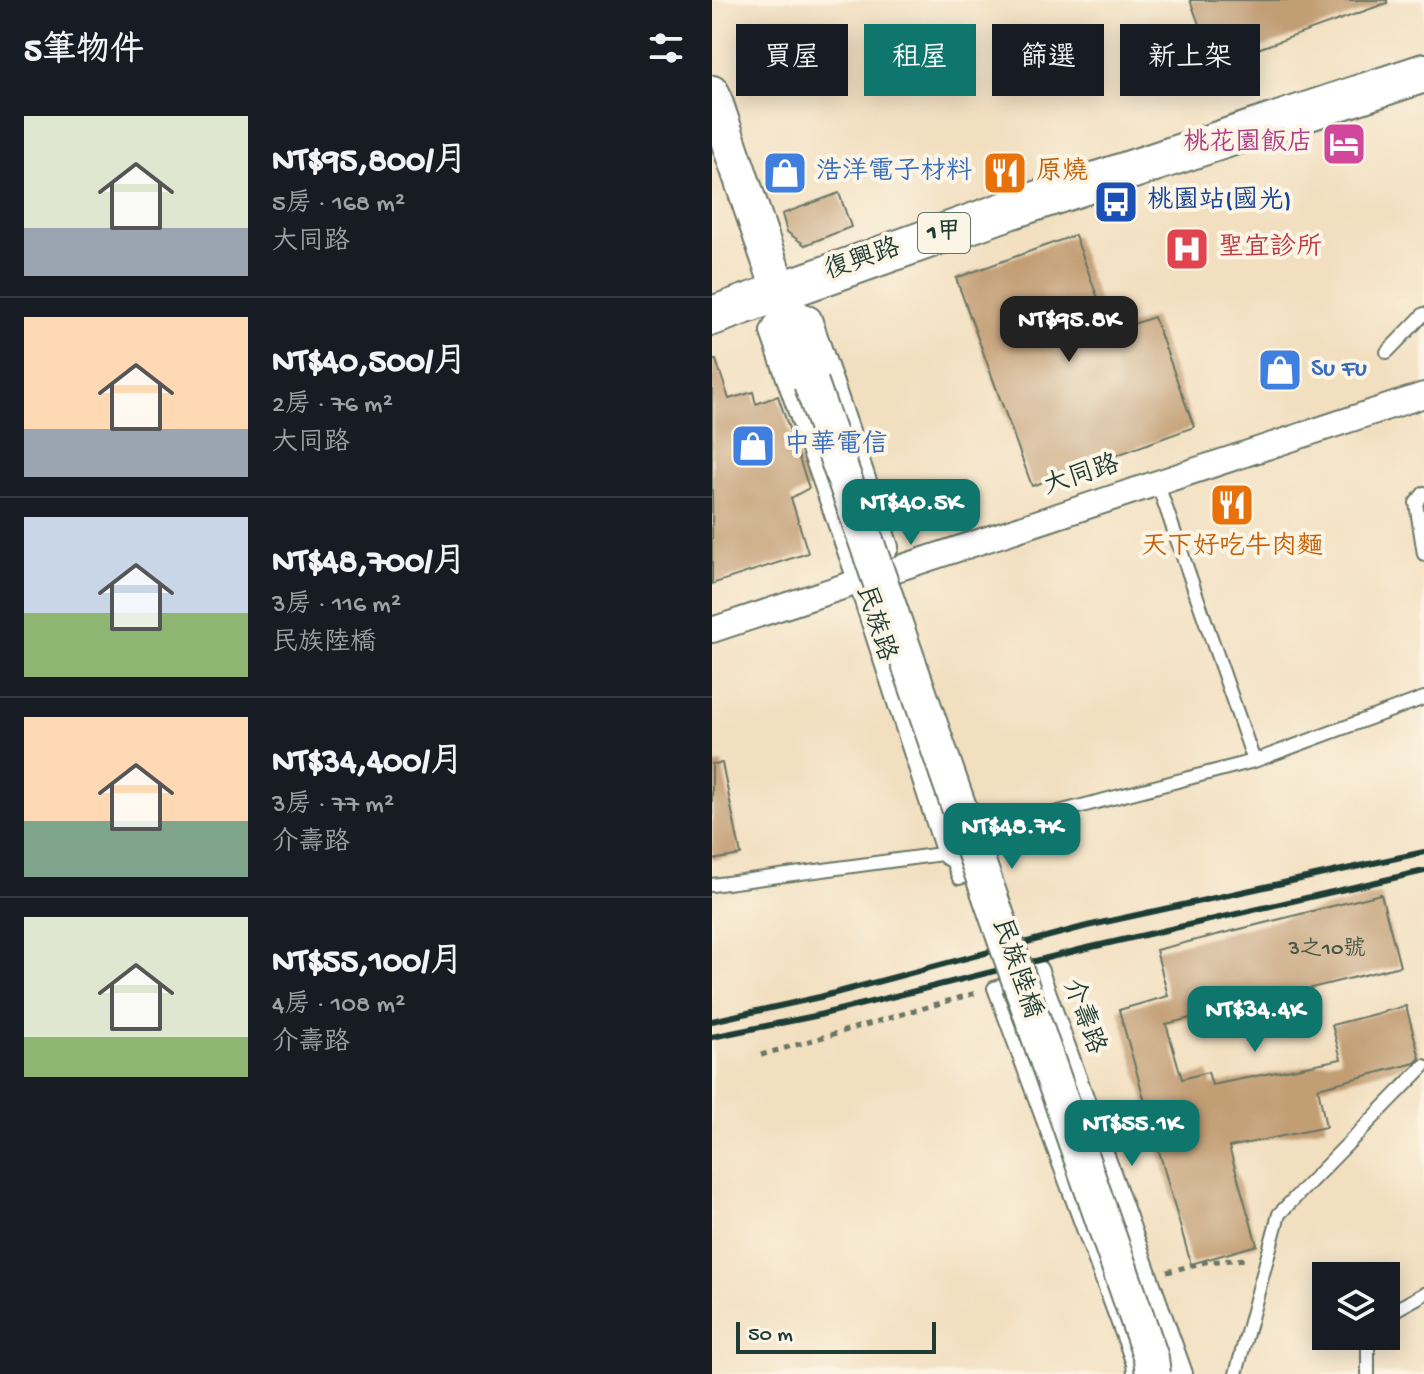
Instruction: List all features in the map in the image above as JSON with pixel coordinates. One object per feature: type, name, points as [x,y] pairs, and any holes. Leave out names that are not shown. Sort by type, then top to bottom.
[{"type":"main road","name":"復興路","points":[[712,316],[783,298],[1009,210],[1424,73]]},
{"type":"street","name":"民族路","points":[[712,93],[811,383]]},
{"type":"street","name":"民族路","points":[[783,298],[809,319],[982,832]]},
{"type":"street","name":"民族路","points":[[783,298],[773,332],[860,579],[949,853]]},
{"type":"street","name":"民族陸橋","points":[[811,383],[1151,1358],[1153,1374]]},
{"type":"street","name":"大同路","points":[[712,630],[1424,395]]},
{"type":"street","name":"介壽路","points":[[1036,972],[1180,1374]]},
{"type":"lane","points":[[1387,352],[1424,314]]},
{"type":"lane","points":[[1157,482],[1254,761]]},
{"type":"lane","points":[[1424,493],[1416,503],[1424,554]]},
{"type":"lane","points":[[712,885],[949,853],[959,878],[994,861],[982,832],[1254,761],[1424,698]]},
{"type":"lane","name":"介壽路","points":[[994,988],[1036,972]]},
{"type":"lane","points":[[994,988],[1133,1364],[1134,1374]]},
{"type":"lane","points":[[1236,1374],[1279,1214],[1424,1066]]},
{"type":"lane","points":[[1101,1276],[1128,1274],[1146,1277]]},
{"type":"lane","points":[[1400,1307],[1424,1294]]},
{"type":"lane","points":[[1368,1350],[1368,1374]]},
{"type":"path","points":[[761,1055],[994,988]]},
{"type":"path","points":[[1146,1277],[1205,1262],[1267,1258]]},
{"type":"building","points":[[1190,0],[1387,0],[1387,3],[1260,48],[1260,24],[1199,24]]},
{"type":"building","points":[[839,193],[851,227],[805,245],[787,232],[782,214]]},
{"type":"building","points":[[1075,235],[1110,332],[1154,317],[1194,427],[1032,486],[956,278]]},
{"type":"building","name":"中華電信","points":[[712,360],[716,360],[729,399],[753,392],[756,404],[778,396],[809,488],[791,498],[808,553],[712,584]]},
{"type":"building","points":[[722,763],[741,855],[712,860],[712,764]]},
{"type":"building","points":[[1381,894],[1400,966],[1166,1024],[1182,1079],[1208,1072],[1212,1085],[1341,1059],[1332,1025],[1406,1006],[1420,1058],[1415,1063],[1318,1088],[1326,1127],[1229,1147],[1257,1245],[1191,1264],[1119,1010],[1168,996],[1156,950]]},
{"type":"railway","points":[[712,1021],[820,997],[1087,926],[1424,852]]},
{"type":"railway","points":[[712,1037],[815,1016],[1083,949],[1424,871]]},
{"type":"place","name":"桃花園飯店","points":[[1344,144]]},
{"type":"place","name":"浩洋電子材料","points":[[785,173]]},
{"type":"place","name":"原燒","points":[[1005,173]]},
{"type":"place","name":"桃園站(國光)","points":[[1116,202]]},
{"type":"place","name":"聖宜診所","points":[[1187,249]]},
{"type":"place","name":"Su Fu","points":[[1280,370]]},
{"type":"place","name":"中華電信","points":[[753,446]]},
{"type":"place","name":"天下好吃牛肉麵","points":[[1232,505]]}]
